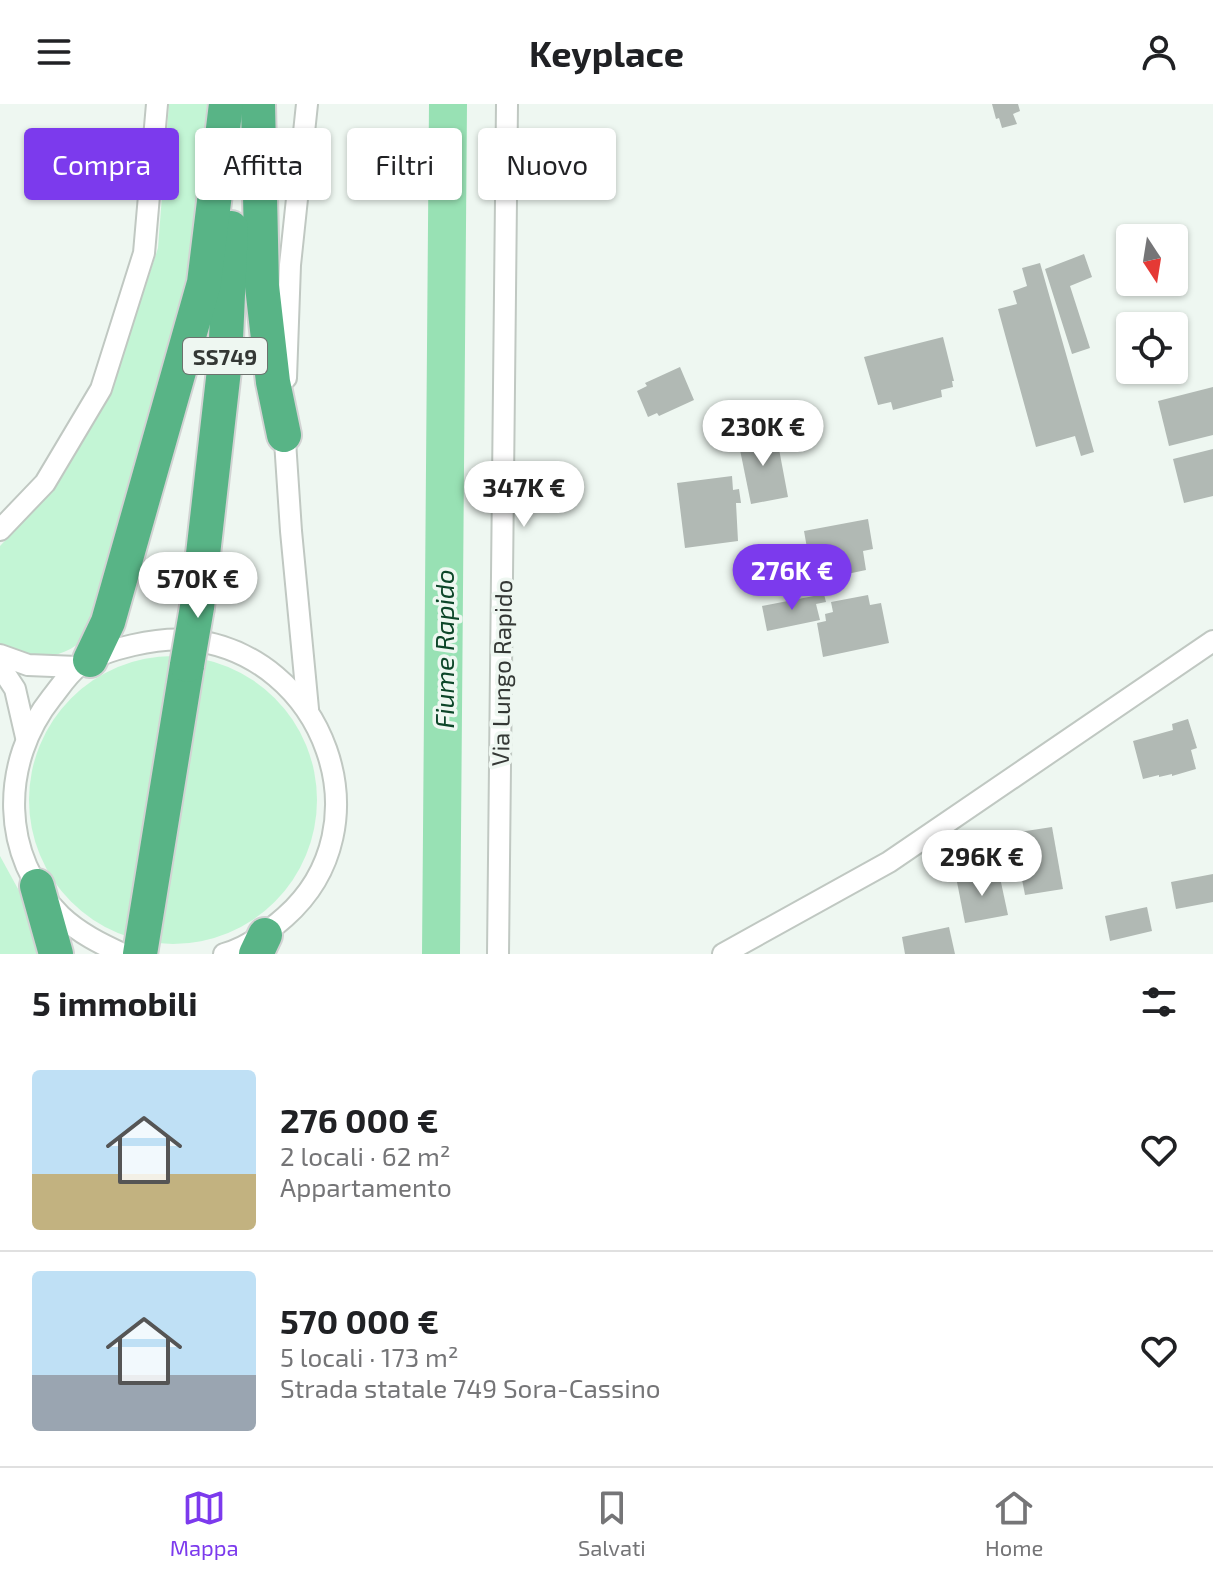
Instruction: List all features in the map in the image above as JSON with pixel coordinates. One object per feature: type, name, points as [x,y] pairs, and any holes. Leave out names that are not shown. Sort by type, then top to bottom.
[{"type":"highway","points":[[84,663],[108,622],[204,283],[226,104]]},
{"type":"highway","name":"SS749","points":[[140,954],[197,607],[225,361],[237,104]]},
{"type":"highway","points":[[258,104],[262,286],[273,382],[284,435]]},
{"type":"highway","points":[[30,871],[56,954]]},
{"type":"street","points":[[0,530],[45,483],[101,389],[144,253],[157,104]]},
{"type":"street","points":[[307,104],[290,265],[284,435],[308,709]]},
{"type":"street","name":"Via Lungo Rapido","points":[[498,954],[507,104]]},
{"type":"street","points":[[0,655],[28,665],[84,663],[143,643],[190,640],[235,651],[275,675],[308,709],[327,746],[336,788],[334,831],[321,871],[297,906],[261,944],[224,954]]},
{"type":"street","points":[[723,954],[889,862],[1213,641]]},
{"type":"street","points":[[30,871],[13,814],[7,780],[40,711],[84,663]]},
{"type":"street","points":[[0,666],[15,689],[26,737]]},
{"type":"street","points":[[0,841],[30,871],[60,915],[89,938],[123,954]]},
{"type":"green space","points":[[169,104],[207,104],[205,128],[195,128],[195,200],[198,200],[192,270],[88,636],[57,655],[23,654],[0,644],[0,546],[50,494],[66,471],[97,410],[158,248],[162,200],[179,200],[179,128],[167,128]]},
{"type":"green space","points":[[159,656],[187,656],[215,662],[241,673],[265,688],[285,708],[311,758],[317,800],[315,828],[300,868],[285,892],[265,912],[215,938],[187,944],[159,944],[131,938],[105,927],[81,912],[61,892],[35,842],[29,814],[29,786],[35,758],[46,732],[61,708],[81,688],[131,662]]},
{"type":"green space","points":[[0,856],[41,931],[44,954],[0,954]]},
{"type":"building","points":[[992,104],[1018,104],[1020,111],[1013,114],[1017,124],[1002,128]]},
{"type":"building","points":[[1084,254],[1092,277],[1070,286],[1090,348],[1072,354],[1045,269]]},
{"type":"building","points":[[1040,263],[1094,452],[1081,456],[1075,436],[1036,447],[998,309],[1017,304],[1013,291],[1027,286],[1022,268]]},
{"type":"building","points":[[943,337],[953,387],[941,390],[942,397],[893,410],[891,402],[878,405],[864,357]]},
{"type":"building","points":[[680,367],[694,400],[659,416],[657,413],[648,417],[637,391],[647,386],[645,383]]},
{"type":"building","points":[[1213,387],[1213,435],[1169,446],[1158,401]]},
{"type":"building","points":[[776,433],[788,497],[751,504],[738,440]]},
{"type":"building","points":[[1213,449],[1213,496],[1184,503],[1173,459]]},
{"type":"building","points":[[732,476],[733,490],[739,489],[741,503],[736,503],[738,541],[685,548],[677,483]]},
{"type":"building","points":[[868,519],[873,549],[863,551],[866,570],[819,580],[813,547],[807,548],[804,531]]},
{"type":"building","points":[[824,594],[826,602],[816,604],[820,620],[767,631],[762,606]]},
{"type":"building","points":[[868,595],[870,605],[881,603],[889,643],[823,657],[817,623],[826,621],[825,614],[833,612],[831,602]]},
{"type":"building","points":[[1188,719],[1197,748],[1191,750],[1196,769],[1172,776],[1143,779],[1133,741],[1173,730],[1172,724]]},
{"type":"building","points":[[1052,827],[1063,889],[1025,895],[1013,833]]},
{"type":"building","points":[[999,873],[1008,915],[965,923],[957,882]]},
{"type":"building","points":[[1213,874],[1213,902],[1176,909],[1171,882]]},
{"type":"building","points":[[1147,907],[1152,931],[1110,941],[1105,916]]},
{"type":"building","points":[[949,927],[955,954],[905,954],[902,937]]},
{"type":"waterway","name":"Fiume Rapido","points":[[441,954],[448,104]]}]
